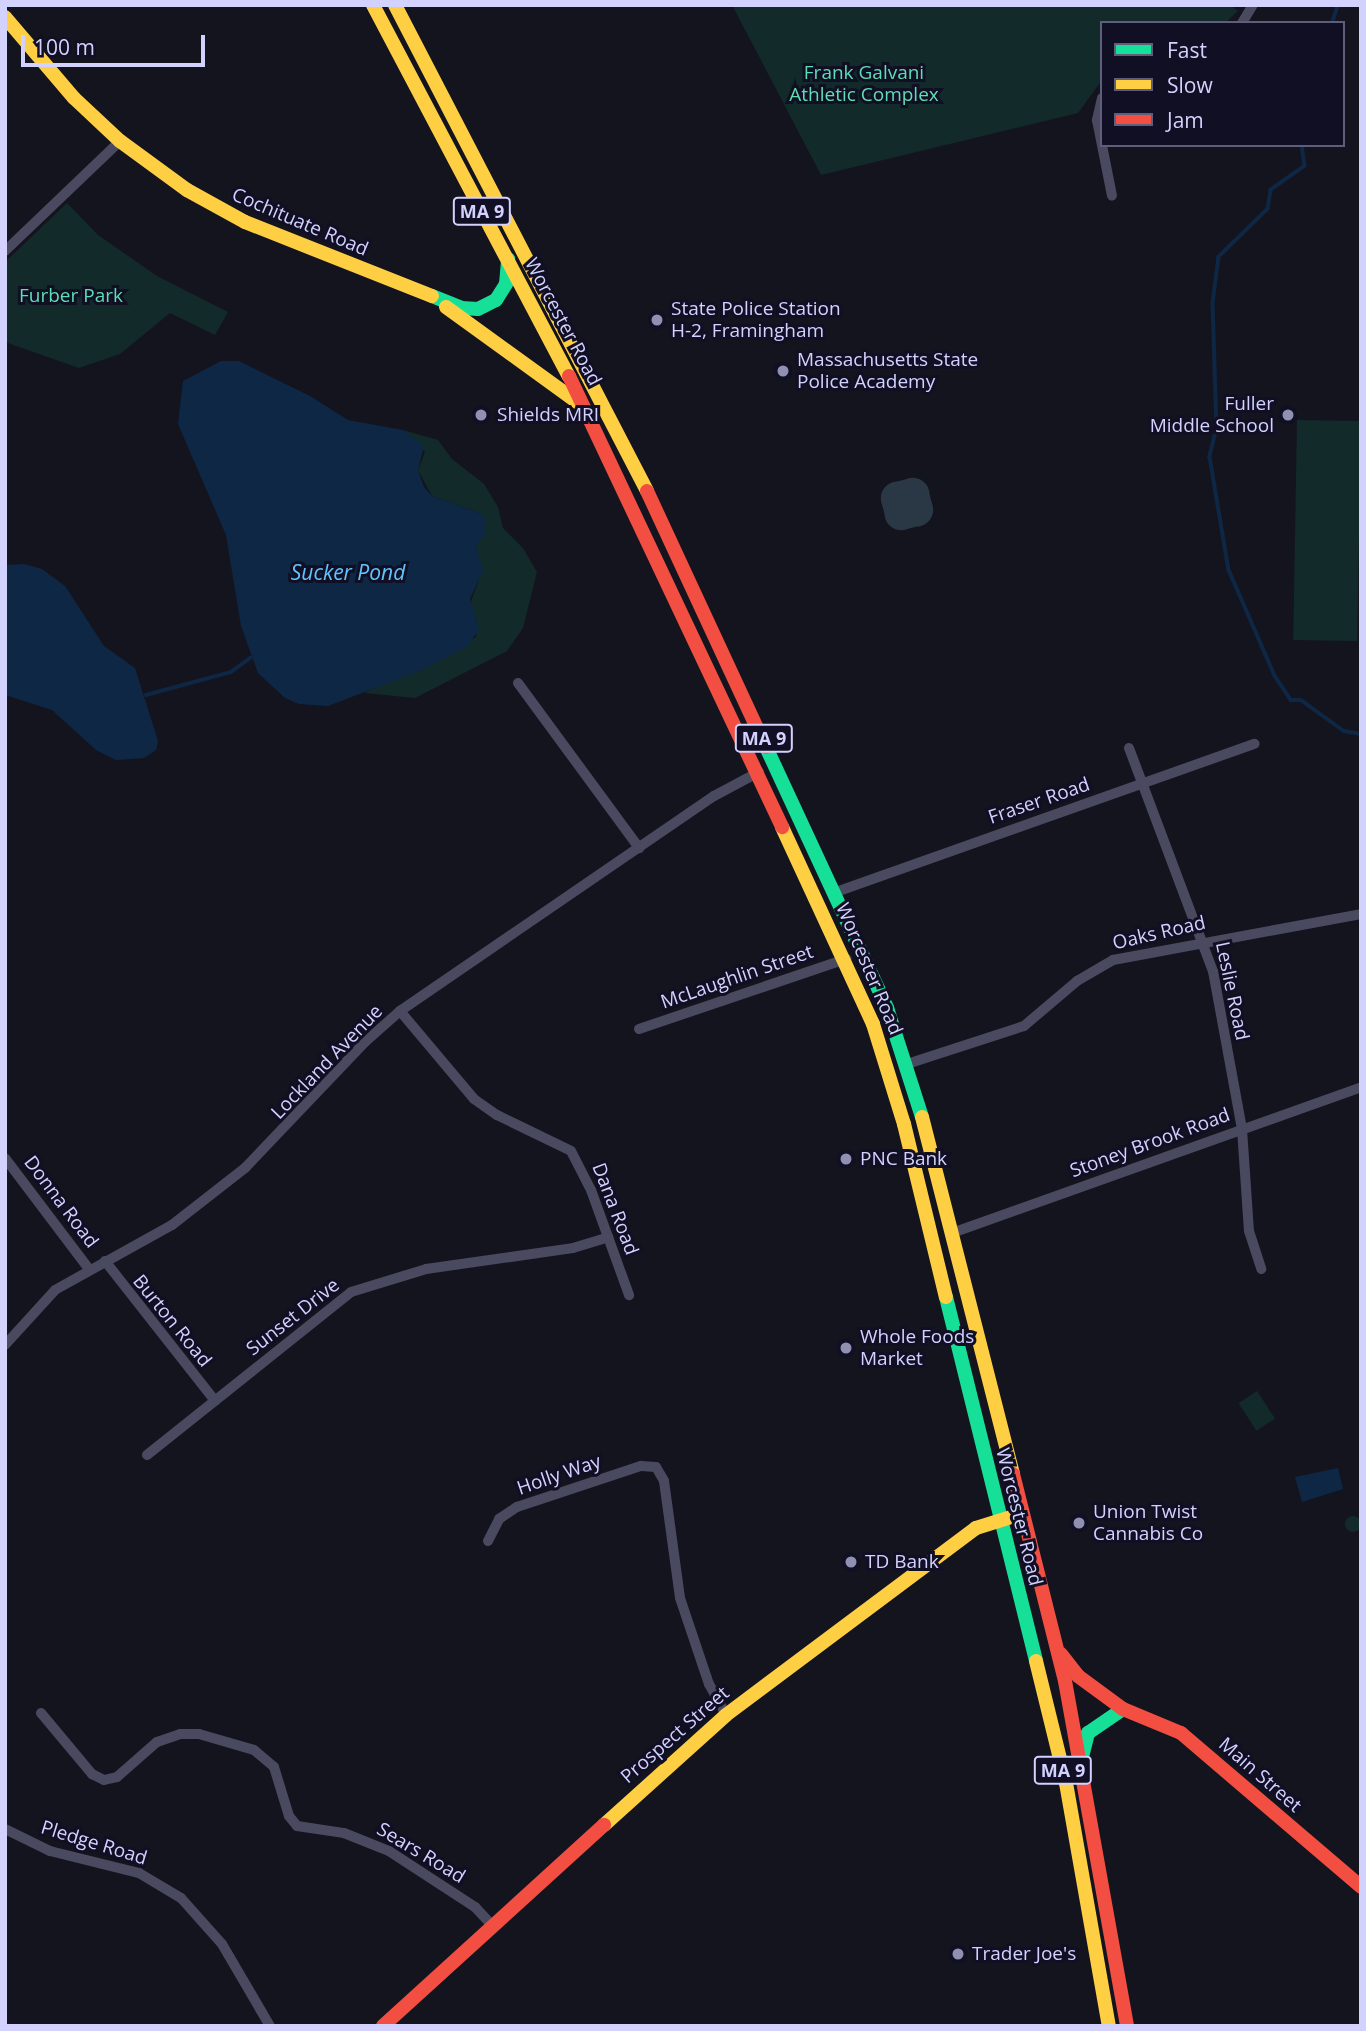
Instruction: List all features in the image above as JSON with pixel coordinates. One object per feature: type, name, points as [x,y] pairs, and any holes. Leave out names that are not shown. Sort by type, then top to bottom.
[{"type":"main road","name":"Worcester Road","points":[[373,5],[591,417],[846,958],[901,1113],[1066,1783],[1109,2026]]},
{"type":"main road","name":"Worcester Road","points":[[395,5],[604,400],[836,892],[907,1064],[1056,1645],[1082,1759],[1127,2026]]},
{"type":"main road","name":"Cochituate Road","points":[[5,16],[75,98],[120,141],[187,190],[244,222],[440,302],[469,309],[487,306],[506,284],[508,258]]},
{"type":"main road","name":"Cochituate Road","points":[[440,302],[546,376],[591,417]]},
{"type":"main road","name":"Prospect Street","points":[[383,2026],[726,1715],[970,1533],[999,1519],[1021,1514]]},
{"type":"main road","name":"Main Street","points":[[1056,1645],[1078,1676],[1123,1709],[1181,1733],[1361,1887]]},
{"type":"main road","points":[[1082,1759],[1088,1732],[1123,1709]]},
{"type":"street","points":[[1243,21],[1253,5]]},
{"type":"street","points":[[1100,107],[1097,120],[1100,135]]},
{"type":"street","points":[[5,251],[120,141]]},
{"type":"street","points":[[1102,147],[1112,196]]},
{"type":"street","points":[[518,683],[639,848]]},
{"type":"street","name":"Fraser Road","points":[[836,892],[1255,744]]},
{"type":"street","name":"Leslie Road","points":[[1129,748],[1204,940],[1242,1129],[1249,1231],[1261,1269]]},
{"type":"street","name":"Lockland Avenue","points":[[5,1345],[41,1301],[89,1269],[172,1225],[251,1163],[370,1037],[400,1011],[639,848],[759,772]]},
{"type":"street","name":"Oaks Road","points":[[907,1064],[1024,1026],[1077,981],[1113,960],[1204,940],[1361,914]]},
{"type":"street","name":"McLaughlin Street","points":[[639,1029],[846,958]]},
{"type":"street","name":"Dana Road","points":[[400,1011],[474,1099],[496,1115],[571,1152],[608,1237],[629,1295]]},
{"type":"street","name":"Stoney Brook Road","points":[[951,1233],[1361,1087]]},
{"type":"street","name":"Donna Road","points":[[5,1158],[89,1269]]},
{"type":"street","name":"Sunset Drive","points":[[148,1455],[335,1303],[370,1284],[426,1269],[573,1248],[608,1237]]},
{"type":"street","name":"Burton Road","points":[[105,1261],[215,1401]]},
{"type":"street","name":"Holly Way","points":[[488,1541],[499,1519],[517,1507],[641,1466],[656,1467],[664,1481],[683,1608],[709,1684],[726,1715]]},
{"type":"street","name":"Sears Road","points":[[41,1713],[92,1774],[104,1780],[117,1777],[157,1742],[180,1734],[199,1734],[254,1750],[274,1767],[289,1816],[297,1826],[344,1833],[381,1847],[463,1899],[492,1925]]},
{"type":"street","name":"Pledge Road","points":[[5,1829],[50,1851],[139,1873],[181,1898],[217,1937],[270,2026]]},
{"type":"green space","name":"Frank Galvani Athletic Complex","points":[[732,5],[1230,5],[1238,11],[1227,21],[1100,21],[1100,83],[1078,113],[821,175]]},
{"type":"green space","name":"Furber Park","points":[[67,203],[98,235],[157,276],[228,312],[215,335],[170,313],[120,354],[79,368],[5,342],[5,262]]},
{"type":"green space","points":[[1297,420],[1361,421],[1357,641],[1293,640]]},
{"type":"green space","points":[[403,430],[438,440],[452,459],[484,484],[498,507],[503,528],[523,548],[537,572],[523,628],[507,651],[415,698],[365,693],[383,681],[422,670],[476,637],[477,621],[469,607],[478,582],[476,546],[482,514],[432,496],[418,470],[425,452]]},
{"type":"green space","points":[[1257,1391],[1275,1419],[1257,1431],[1239,1403]]},
{"type":"green space","points":[[1353,1516],[1359,1518],[1359,1530],[1353,1532],[1347,1530],[1345,1524],[1347,1518]]},
{"type":"water","name":"Sucker Pond","points":[[221,361],[239,361],[310,396],[348,420],[403,430],[424,446],[418,470],[424,487],[432,496],[482,514],[486,524],[486,533],[476,545],[483,570],[470,599],[479,629],[468,646],[422,670],[328,706],[299,704],[285,698],[258,673],[241,626],[226,535],[178,424],[183,381]]},
{"type":"water","points":[[24,564],[42,569],[65,586],[104,646],[135,668],[158,741],[156,750],[144,758],[116,760],[96,750],[52,710],[5,695],[5,565]]},
{"type":"water","points":[[1338,1468],[1343,1489],[1302,1502],[1295,1477]]},
{"type":"waterway","points":[[1333,21],[1338,5]]},
{"type":"waterway","points":[[1302,147],[1305,166],[1271,190],[1268,209],[1219,257],[1213,303],[1217,428],[1210,457],[1229,570],[1275,676],[1291,700],[1301,700],[1344,731],[1361,734]]},
{"type":"waterway","points":[[146,695],[231,672],[250,658]]},
{"type":"taxiway","points":[[912,494],[916,509],[901,513],[897,498],[912,494]]},
{"type":"traffic: fast","points":[[432,296],[461,308],[478,309],[496,300],[506,284],[508,259]]},
{"type":"traffic: fast","points":[[766,747],[887,1008],[922,1117]]},
{"type":"traffic: fast","points":[[946,1297],[1036,1661]]},
{"type":"traffic: fast","points":[[1082,1757],[1088,1733],[1123,1709]]},
{"type":"traffic: slow","points":[[373,5],[569,376]]},
{"type":"traffic: slow","points":[[395,5],[647,491]]},
{"type":"traffic: slow","points":[[5,17],[74,98],[120,141],[187,190],[245,222],[432,296]]},
{"type":"traffic: slow","points":[[446,307],[580,404]]},
{"type":"traffic: slow","points":[[782,827],[873,1024],[904,1124],[946,1297]]},
{"type":"traffic: slow","points":[[922,1117],[1013,1474]]},
{"type":"traffic: slow","points":[[604,1825],[726,1715],[976,1528],[1021,1514]]},
{"type":"traffic: slow","points":[[1036,1661],[1066,1783],[1109,2026]]},
{"type":"traffic: jam","points":[[569,376],[782,827]]},
{"type":"traffic: jam","points":[[647,491],[766,747]]},
{"type":"traffic: jam","points":[[1013,1474],[1065,1681],[1127,2026]]},
{"type":"traffic: jam","points":[[1061,1654],[1078,1676],[1123,1709],[1181,1733],[1361,1887]]},
{"type":"traffic: jam","points":[[383,2026],[604,1825]]},
{"type":"place","name":"State Police Station H-2, Framingham","points":[[657,320]]},
{"type":"place","name":"Massachusetts State Police Academy","points":[[783,371]]},
{"type":"place","name":"Shields MRI","points":[[481,415]]},
{"type":"place","name":"Fuller Middle School","points":[[1288,415]]},
{"type":"place","name":"PNC Bank","points":[[846,1159]]},
{"type":"place","name":"Whole Foods Market","points":[[846,1348]]},
{"type":"place","name":"Union Twist Cannabis Co","points":[[1079,1523]]},
{"type":"place","name":"TD Bank","points":[[851,1562]]},
{"type":"place","name":"Trader Joe's","points":[[958,1954]]}]
